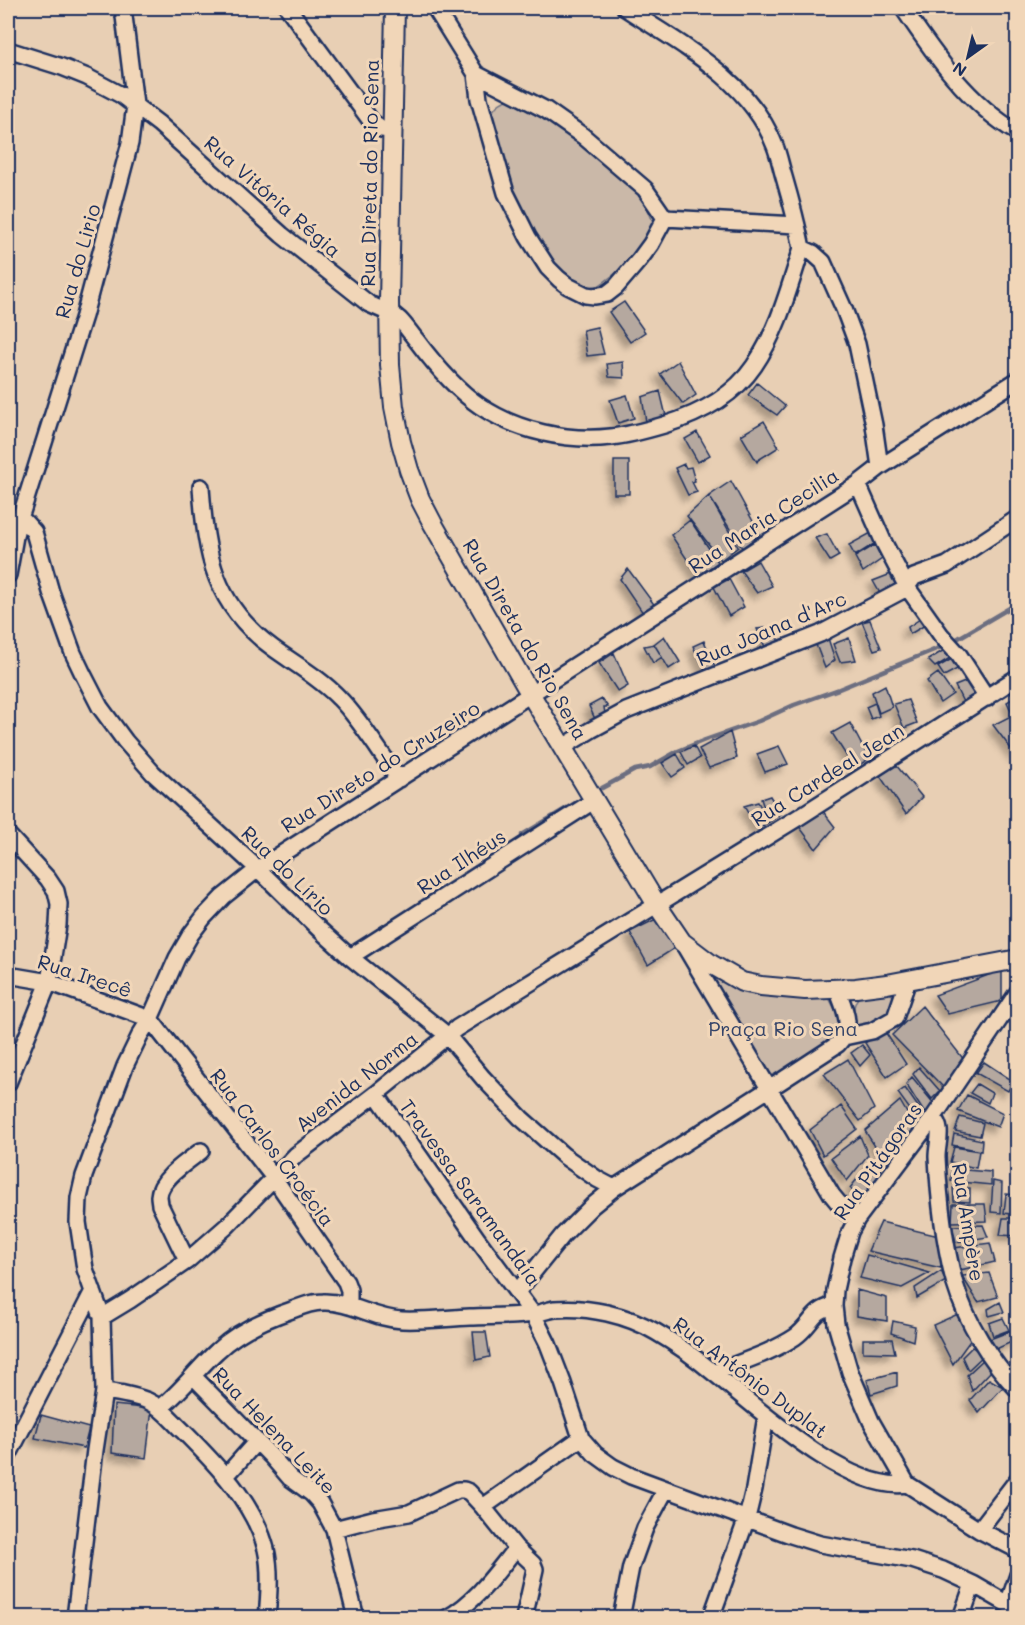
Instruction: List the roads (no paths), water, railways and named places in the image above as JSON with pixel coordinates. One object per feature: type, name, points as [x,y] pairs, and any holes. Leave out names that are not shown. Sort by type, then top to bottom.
[{"type":"main road","name":"Rua Direta do Rio Sena","points":[[395,8],[390,365],[394,407],[409,470],[433,524],[531,695],[657,905],[682,942]]},
{"type":"main road","points":[[682,942],[711,964],[742,982],[805,990],[837,989],[908,980],[1017,958]]},
{"type":"street","name":"Rua do Lirio","points":[[8,575],[12,545],[19,519],[87,305],[124,171],[133,127],[135,105],[123,8]]},
{"type":"street","points":[[288,8],[371,121],[381,129],[392,130]]},
{"type":"street","points":[[435,8],[476,74],[479,99],[506,194],[528,237],[548,268],[568,286],[586,295],[607,294],[640,259],[651,244],[664,218]]},
{"type":"street","points":[[625,8],[698,56],[722,75],[747,99],[764,122],[775,146],[802,248],[813,253],[823,262],[857,344],[880,467]]},
{"type":"street","points":[[903,8],[934,53],[977,103],[1017,134]]},
{"type":"street","name":"Rua Vitória Régia","points":[[8,50],[87,77],[135,105],[282,235],[369,304],[394,315],[405,325],[436,366],[480,406],[506,421],[532,430],[557,435],[608,438],[627,435],[687,417],[727,396],[741,384],[754,367],[770,338],[802,248]]},
{"type":"street","points":[[476,74],[546,111],[583,136],[645,189],[664,218]]},
{"type":"street","points":[[664,218],[797,225]]},
{"type":"street","name":"Rua Maria Cecilia","points":[[531,695],[1017,380]]},
{"type":"street","points":[[858,484],[884,543],[907,587],[941,635],[959,655],[987,698]]},
{"type":"street","points":[[201,487],[209,552],[224,597],[251,630],[340,698],[399,779]]},
{"type":"street","name":"Rua Joana d'Arc","points":[[563,747],[627,711],[820,634],[907,587],[914,577],[947,565],[1017,518]]},
{"type":"street","name":"Rua do Lírio","points":[[19,519],[34,532],[51,592],[73,653],[100,707],[125,741],[153,772],[320,930],[447,1035],[521,1118],[564,1156],[591,1176],[614,1188]]},
{"type":"street","name":"Rua Cardeal Jean","points":[[657,905],[1017,677]]},
{"type":"street","name":"Rua Direto do Cruzeiro","points":[[75,1617],[104,1391],[102,1317],[85,1269],[78,1222],[79,1198],[84,1176],[125,1065],[150,1019],[177,958],[204,917],[223,897],[258,869],[531,695]]},
{"type":"street","name":"Rua Ilhéus","points":[[350,957],[595,801]]},
{"type":"street","points":[[8,835],[39,867],[56,891],[59,904],[50,982],[8,1080]]},
{"type":"street","name":"Avenida Norma","points":[[102,1317],[187,1261],[226,1226],[296,1155],[376,1094],[447,1035],[657,905]]},
{"type":"street","name":"Rua Direta do Rio Sena","points":[[682,942],[832,1195],[846,1212],[857,1220]]},
{"type":"street","name":"Rua Irecê","points":[[8,975],[50,982],[150,1019]]},
{"type":"street","points":[[844,1037],[872,1031],[895,1018],[908,980]]},
{"type":"street","points":[[517,1292],[577,1220],[614,1188],[838,1044],[844,1037],[848,1023],[837,989]]},
{"type":"street","name":"Rua Pitágoras","points":[[1017,992],[933,1118],[850,1232],[835,1290],[834,1306],[836,1324],[850,1372],[871,1421],[907,1484],[979,1530],[1017,1550]]},
{"type":"street","name":"Rua Carlos Croécia","points":[[150,1019],[274,1178],[346,1282],[349,1290],[349,1306]]},
{"type":"street","name":"Travessa Saramandaía","points":[[376,1094],[533,1314],[548,1344],[581,1438]]},
{"type":"street","name":"Rua Ampère","points":[[933,1118],[939,1124],[938,1176],[948,1252],[956,1285],[972,1324],[996,1365],[1017,1390]]},
{"type":"street","points":[[187,1261],[160,1205],[159,1195],[162,1185],[201,1151]]},
{"type":"street","points":[[8,1456],[93,1291]]},
{"type":"street","name":"Rua Antônio Duplat","points":[[160,1408],[172,1399],[218,1350],[238,1334],[263,1321],[310,1304],[322,1302],[349,1306],[382,1318],[405,1320],[533,1314],[580,1309],[628,1319],[653,1330],[714,1372],[766,1416],[811,1449],[863,1478],[890,1486],[907,1484]]},
{"type":"street","points":[[714,1372],[793,1338],[821,1309],[834,1306]]},
{"type":"street","name":"Rua Helena Leite","points":[[193,1376],[257,1441],[290,1479],[321,1503],[334,1529],[356,1617]]},
{"type":"street","points":[[104,1391],[132,1396],[160,1408],[226,1476],[261,1532],[267,1551],[267,1617]]},
{"type":"street","points":[[711,1617],[747,1518],[766,1416]]},
{"type":"street","points":[[483,1507],[581,1438],[613,1467],[631,1476],[820,1544],[912,1560],[944,1570],[974,1584],[1013,1607],[1017,1575]]},
{"type":"street","points":[[226,1476],[257,1441]]},
{"type":"street","points":[[979,1530],[1017,1479]]},
{"type":"street","points":[[621,1617],[631,1567],[645,1528],[666,1489]]},
{"type":"street","points":[[334,1529],[409,1513],[458,1490],[469,1492],[516,1548],[533,1564],[535,1569],[524,1617]]},
{"type":"street","points":[[447,1617],[464,1608],[473,1599],[516,1548]]},
{"type":"street","points":[[961,1617],[974,1584]]},
{"type":"waterway","points":[[950,643],[1018,603]]},
{"type":"waterway","points":[[602,788],[635,770],[650,767],[678,751],[759,721],[946,645]]},
{"type":"waterway","points":[[522,835],[587,796]]},
{"type":"park label","name":"Praça Rio Sena","points":[[783,1028]]}]
